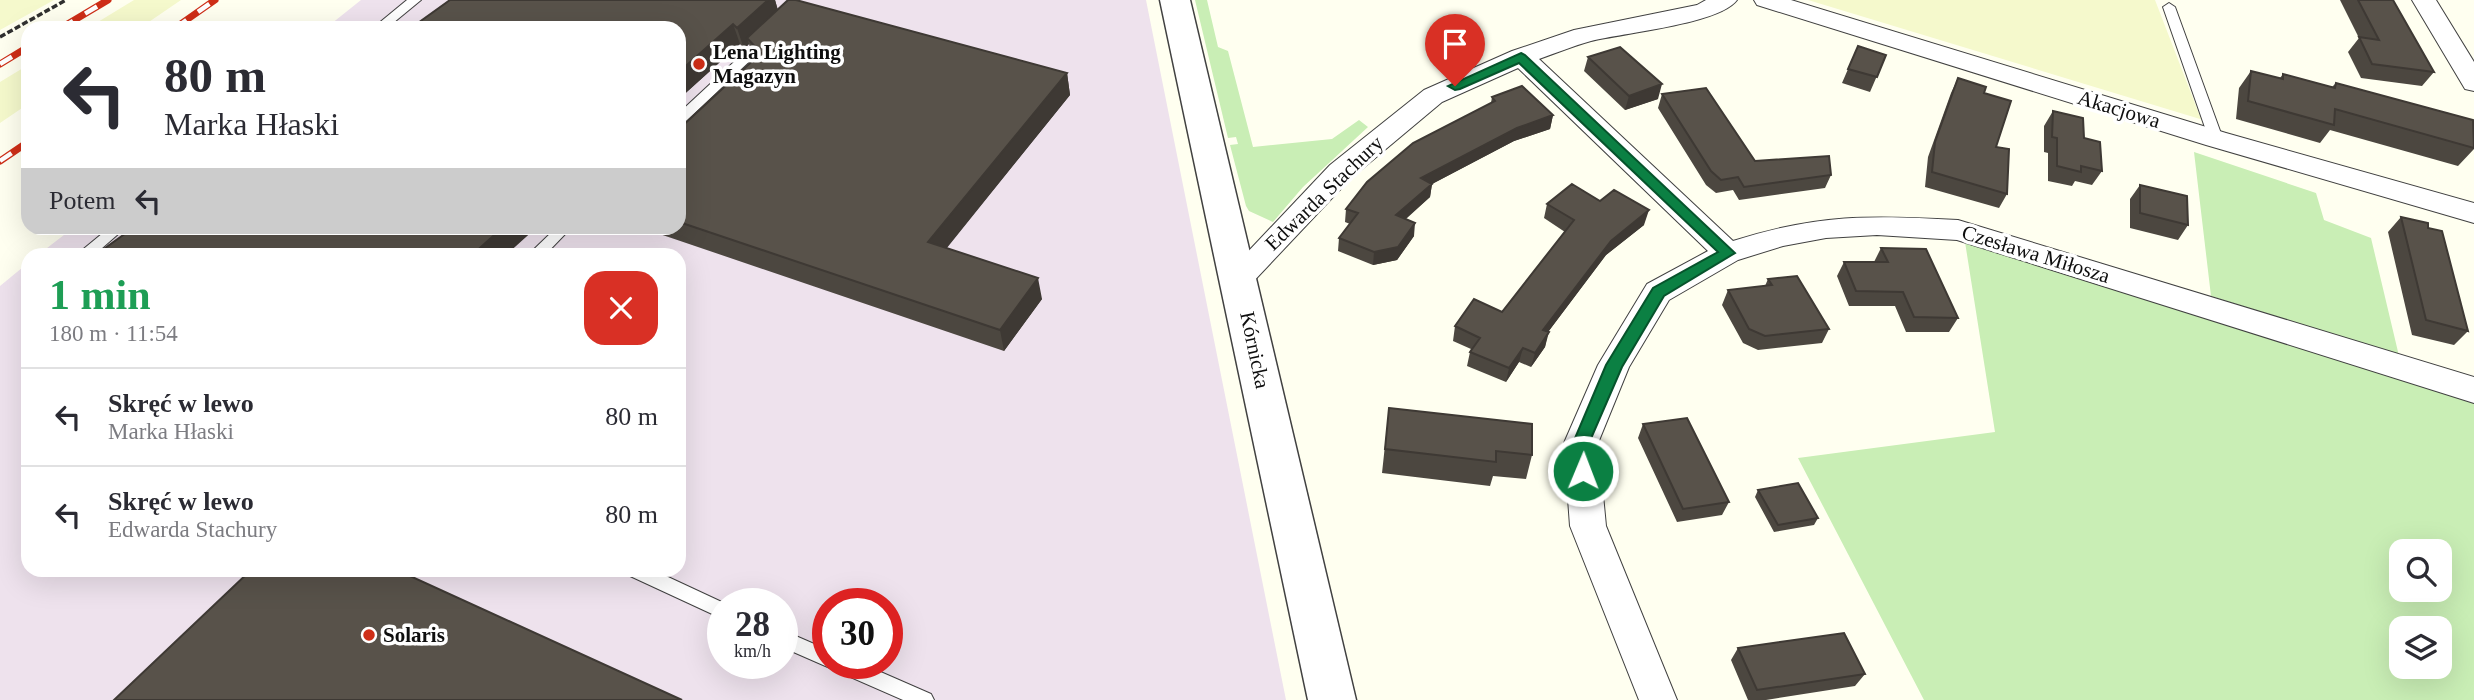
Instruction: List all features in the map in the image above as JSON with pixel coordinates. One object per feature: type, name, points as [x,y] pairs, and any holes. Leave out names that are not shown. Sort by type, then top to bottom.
[{"type":"street","name":"Kórnicka","points":[[1175,0],[1332,700]]},
{"type":"street","name":"Edwarda Stachury","points":[[1238,277],[1340,172],[1433,96],[1521,57],[1583,35],[1704,11],[1725,0]]},
{"type":"street","name":"Akacjowa","points":[[1766,0],[2216,139],[2474,213]]},
{"type":"street","points":[[2424,0],[2474,83]]},
{"type":"street","points":[[1521,57],[1728,253]]},
{"type":"street","name":"Czesława Miłosza","points":[[1658,700],[1588,526],[1581,443],[1614,365],[1658,292],[1728,253],[1780,236],[1826,228],[1877,225],[1958,230],[2474,390]]},
{"type":"lane","points":[[388,21],[415,0]]},
{"type":"lane","points":[[2169,7],[2216,139]]},
{"type":"lane","points":[[686,114],[775,31]]},
{"type":"lane","points":[[92,248],[109,235]]},
{"type":"lane","points":[[543,248],[556,235]]},
{"type":"lane","points":[[649,577],[707,604]]},
{"type":"lane","points":[[875,679],[924,700]]},
{"type":"path","points":[[29,21],[66,0]]},
{"type":"path","points":[[0,37],[21,25]]},
{"type":"shaded area","points":[[361,0],[1146,0],[1286,700],[0,700],[0,286],[21,269],[21,577],[686,577],[686,248],[47,248],[64,235],[686,235],[686,21],[335,21]]},
{"type":"green space","points":[[0,0],[54,0],[0,30]]},
{"type":"green space","points":[[134,0],[181,0],[150,21],[100,21]]},
{"type":"green space","points":[[1195,0],[1207,0],[1218,47],[1228,51],[1253,147],[1332,139],[1359,120],[1368,127],[1303,187],[1273,222],[1249,211],[1246,206],[1230,145],[1238,144],[1236,137],[1228,138]]},
{"type":"green space","points":[[1808,0],[2155,0],[2201,119],[2200,119]]},
{"type":"green space","points":[[21,69],[21,109],[0,123],[0,82]]},
{"type":"green space","points":[[2194,152],[2316,193],[2324,220],[2371,238],[2399,356],[2211,296]]},
{"type":"green space","points":[[1965,242],[2474,403],[2474,700],[1924,700],[1798,458],[1995,432]]},
{"type":"building","name":"Lena Lighting Magazyn","points":[[450,0],[768,0],[737,28],[733,24],[686,66],[686,21],[421,21]]},
{"type":"building","points":[[788,0],[796,0],[1067,73],[928,242],[1038,278],[1000,330],[686,224],[686,123],[761,53],[747,38]]},
{"type":"building","points":[[2358,0],[2393,0],[2434,72],[2372,64],[2359,37],[2379,40]]},
{"type":"building","points":[[1858,46],[1886,55],[1877,77],[1848,69]]},
{"type":"building","points":[[1620,47],[1662,84],[1629,96],[1588,57]]},
{"type":"building","points":[[2251,71],[2283,79],[2283,74],[2335,88],[2336,83],[2473,120],[2474,148],[2335,109],[2334,125],[2248,101]]},
{"type":"building","points":[[1958,78],[1986,87],[1984,93],[2011,101],[1996,147],[2009,149],[2007,194],[1932,172],[1935,142]]},
{"type":"building","points":[[1522,86],[1553,115],[1517,128],[1421,178],[1432,184],[1396,215],[1415,223],[1398,247],[1374,252],[1339,238],[1358,213],[1346,209],[1367,182],[1413,143],[1495,101],[1492,97]]},
{"type":"building","points":[[1706,88],[1755,161],[1829,156],[1831,175],[1744,187],[1738,177],[1721,180],[1711,171],[1662,94]]},
{"type":"building","points":[[2053,111],[2083,118],[2084,138],[2100,142],[2102,171],[2081,166],[2081,172],[2057,166],[2057,138],[2052,137]]},
{"type":"building","points":[[1572,184],[1600,201],[1614,190],[1649,210],[1611,241],[1543,330],[1549,332],[1535,353],[1523,348],[1509,368],[1470,352],[1480,338],[1455,326],[1474,299],[1502,312],[1574,220],[1547,204]]},
{"type":"building","points":[[2140,185],[2187,196],[2188,225],[2140,213]]},
{"type":"building","points":[[2401,217],[2428,223],[2428,228],[2442,231],[2468,331],[2426,320]]},
{"type":"building","points":[[123,235],[494,235],[480,248],[105,248]]},
{"type":"building","points":[[1881,248],[1926,249],[1958,318],[1914,317],[1903,292],[1856,291],[1844,262],[1888,262]]},
{"type":"building","points":[[1797,276],[1829,329],[1765,336],[1749,329],[1728,290],[1772,285],[1768,279]]},
{"type":"building","points":[[1389,408],[1532,424],[1532,455],[1496,451],[1496,462],[1385,449]]},
{"type":"building","points":[[1687,418],[1729,502],[1683,509],[1643,424]]},
{"type":"building","points":[[1798,483],[1818,518],[1778,525],[1758,490]]},
{"type":"building","name":"Solaris","points":[[244,577],[412,577],[682,700],[114,700]]},
{"type":"building","points":[[1844,633],[1865,674],[1757,690],[1738,648]]},
{"type":"railway","points":[[73,21],[108,0]]},
{"type":"railway","points":[[185,21],[215,0]]},
{"type":"railway","points":[[0,64],[21,51]]},
{"type":"railway","points":[[0,161],[21,147]]},
{"type":"place","name":"Lena Lighting Magazyn","points":[[699,64]]},
{"type":"place","name":"Solaris","points":[[369,635]]},
{"type":"route","points":[[1455,86],[1521,57],[1728,253],[1658,292],[1614,365],[1581,443],[1583,471]]}]
